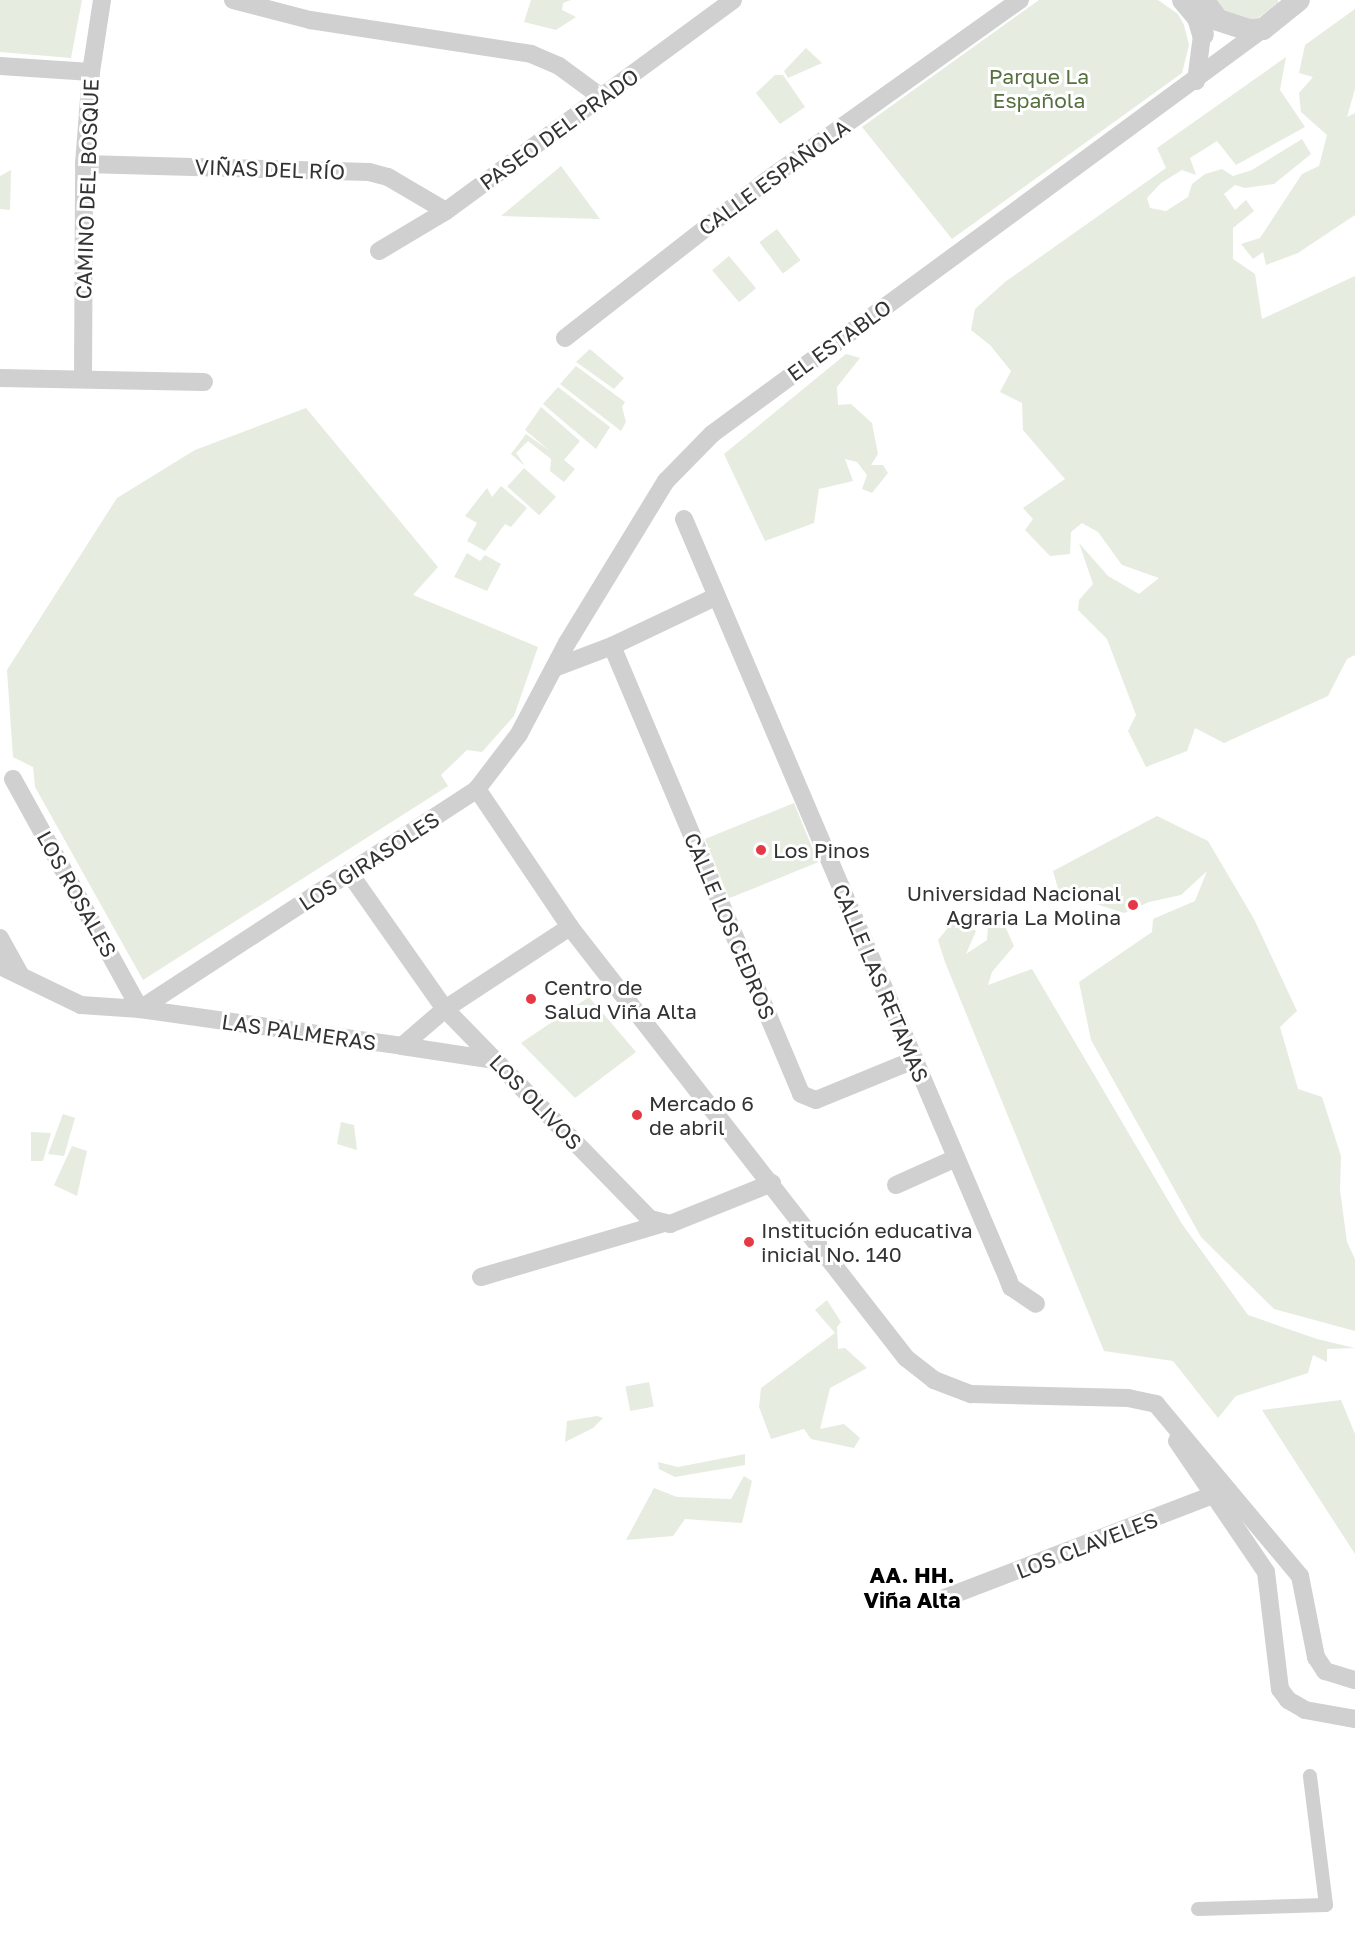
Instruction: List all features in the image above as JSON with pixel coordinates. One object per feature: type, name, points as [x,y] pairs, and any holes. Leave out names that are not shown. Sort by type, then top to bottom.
[{"type":"street","name":"CAMINO DEL BOSQUE","points":[[82,378],[84,164],[91,72],[102,0]]},
{"type":"street","points":[[233,0],[310,20],[531,54],[559,66],[601,97]]},
{"type":"street","name":"PASEO DEL PRADO","points":[[379,251],[446,211],[734,0]]},
{"type":"street","points":[[990,23],[994,0]]},
{"type":"street","name":"CALLE ESPAÑOLA","points":[[565,338],[766,181],[1020,0]]},
{"type":"street","points":[[1198,1],[1228,26],[1263,29],[1289,4]]},
{"type":"street","points":[[1196,81],[1203,34],[1198,18],[1198,1]]},
{"type":"street","name":"EL ESTABLO","points":[[554,668],[666,481],[711,434],[1196,81],[1263,29]]},
{"type":"street","points":[[0,66],[91,72]]},
{"type":"street","name":"VIÑAS DEL RÍO","points":[[84,164],[369,172],[388,177],[446,211]]},
{"type":"street","points":[[0,378],[204,382]]},
{"type":"street","name":"CALLE LAS RETAMAS","points":[[684,519],[715,597],[1011,1287],[1036,1304]]},
{"type":"street","points":[[554,668],[612,646],[715,597]]},
{"type":"street","name":"CALLE LOS CEDROS","points":[[612,646],[801,1094],[816,1100],[914,1060]]},
{"type":"street","name":"LOS GIRASOLES","points":[[140,1009],[477,789],[519,734],[554,668]]},
{"type":"street","name":"LOS ROSALES","points":[[14,779],[140,1009]]},
{"type":"street","points":[[477,789],[570,927],[772,1183],[873,1319],[906,1358],[934,1380],[971,1394],[994,1397],[1128,1398],[1156,1404],[1168,1415],[1222,1492],[1266,1572],[1280,1689],[1288,1700],[1305,1710],[1355,1719]]},
{"type":"street","name":"LOS OLIVOS","points":[[350,874],[446,1009],[650,1219],[661,1224]]},
{"type":"street","name":"LAS PALMERAS","points":[[0,966],[70,1002],[140,1009],[402,1047],[446,1009],[570,927]]},
{"type":"street","points":[[0,938],[21,976]]},
{"type":"street","points":[[402,1047],[495,1060]]},
{"type":"street","points":[[896,1185],[956,1158]]},
{"type":"street","points":[[481,1277],[661,1224],[670,1224],[772,1183]]},
{"type":"street","points":[[1222,1492],[1300,1576],[1316,1657],[1325,1671],[1355,1680]]},
{"type":"street","name":"LOS CLAVELES","points":[[942,1599],[1222,1492]]},
{"type":"street","points":[[1198,1909],[1326,1905],[1310,1776]]},
{"type":"green space","points":[[0,0],[82,0],[71,58],[0,52]]},
{"type":"green space","points":[[531,0],[571,0],[563,3],[562,10],[576,17],[556,30],[524,22]]},
{"type":"green space","name":"Parque La Española","points":[[1039,0],[1158,0],[1178,14],[1184,25],[1189,45],[1182,73],[952,239],[862,127]]},
{"type":"green space","points":[[1214,0],[1278,0],[1278,3],[1258,18],[1248,19],[1229,14]]},
{"type":"green space","points":[[1355,9],[1355,89],[1347,117],[1355,113],[1355,215],[1298,253],[1266,265],[1263,252],[1253,259],[1241,244],[1260,238],[1302,174],[1319,166],[1327,135],[1301,112],[1299,93],[1313,77],[1299,73],[1305,45]]},
{"type":"green space","points":[[806,48],[822,63],[788,78],[784,71]]},
{"type":"green space","points":[[1286,57],[1280,90],[1305,127],[1236,165],[1217,141],[1190,158],[1196,175],[1182,170],[1161,183],[1147,198],[1150,208],[1166,211],[1188,197],[1192,184],[1205,174],[1222,169],[1233,176],[1252,170],[1302,139],[1311,154],[1274,184],[1245,188],[1235,185],[1224,194],[1235,210],[1246,200],[1254,211],[1233,228],[1233,259],[1255,274],[1262,319],[1355,276],[1355,655],[1347,659],[1328,696],[1224,743],[1195,728],[1187,751],[1146,767],[1128,731],[1136,715],[1107,639],[1078,610],[1079,600],[1093,584],[1079,543],[1108,576],[1139,594],[1159,578],[1122,565],[1098,532],[1082,523],[1071,532],[1070,554],[1050,556],[1025,530],[1033,519],[1023,508],[1065,479],[1023,430],[1022,403],[1000,392],[1011,371],[990,345],[971,330],[975,309],[1005,282],[1166,168],[1157,148]]},
{"type":"green space","points":[[775,75],[783,75],[805,107],[780,124],[756,93]]},
{"type":"green space","points":[[561,166],[600,219],[501,216]]},
{"type":"green space","points":[[11,170],[10,210],[0,209],[0,176]]},
{"type":"green space","points":[[777,229],[800,260],[783,273],[759,242]]},
{"type":"green space","points":[[729,256],[756,288],[739,302],[712,270]]},
{"type":"green space","points":[[590,349],[624,378],[614,389],[576,362]]},
{"type":"green space","points":[[846,354],[860,358],[837,387],[838,405],[851,404],[872,423],[878,454],[871,465],[883,465],[888,473],[872,493],[862,489],[867,475],[857,462],[845,459],[853,481],[819,489],[814,523],[765,541],[724,454]]},
{"type":"green space","points":[[576,366],[625,402],[622,407],[626,422],[621,431],[560,384]]},
{"type":"green space","points":[[558,387],[610,427],[596,449],[543,404]]},
{"type":"green space","points":[[541,407],[580,441],[564,460],[575,469],[564,482],[550,471],[551,459],[528,441],[516,453],[525,466],[511,454],[526,434],[550,451],[525,430]]},
{"type":"green space","points":[[306,408],[438,567],[413,595],[538,647],[514,716],[482,752],[467,750],[441,775],[448,786],[143,980],[35,787],[33,767],[13,757],[7,670],[117,498],[195,450]]},
{"type":"green space","points":[[524,468],[556,497],[539,515],[507,487]]},
{"type":"green space","points":[[501,486],[527,508],[511,527],[505,524],[485,551],[467,541],[477,523],[465,516],[487,488],[492,497]]},
{"type":"green space","points":[[467,553],[480,561],[485,555],[501,564],[487,591],[454,577]]},
{"type":"green space","name":"Los Pinos","points":[[794,803],[818,862],[729,898],[705,839]]},
{"type":"green space","points":[[1157,816],[1208,841],[1254,919],[1297,1011],[1280,1027],[1298,1089],[1322,1097],[1341,1156],[1340,1190],[1347,1242],[1355,1259],[1355,1331],[1274,1309],[1201,1237],[1091,1040],[1079,982],[1152,932],[1153,919],[1195,901],[1207,871],[1181,895],[1149,902],[1124,913],[1059,892],[1053,871]]},
{"type":"green space","points":[[955,919],[976,931],[966,954],[987,940],[988,926],[1004,924],[1014,946],[992,972],[988,985],[1032,969],[1182,1224],[1248,1315],[1317,1339],[1355,1348],[1327,1349],[1327,1362],[1313,1355],[1308,1373],[1236,1396],[1218,1418],[1173,1361],[1104,1351],[945,962],[938,940]]},
{"type":"green space","points":[[589,997],[636,1052],[575,1098],[521,1043]]},
{"type":"green space","points":[[63,1114],[75,1118],[64,1156],[48,1154]]},
{"type":"green space","points":[[341,1122],[354,1125],[357,1150],[337,1144]]},
{"type":"green space","points":[[31,1132],[51,1133],[43,1161],[31,1161]]},
{"type":"green space","points":[[72,1146],[87,1151],[77,1196],[54,1185]]},
{"type":"green space","points":[[827,1300],[841,1322],[837,1327],[838,1349],[845,1348],[867,1368],[830,1388],[820,1429],[844,1424],[860,1438],[854,1448],[811,1439],[804,1429],[771,1439],[759,1407],[761,1388],[835,1333],[815,1310]]},
{"type":"green space","points":[[649,1382],[654,1407],[630,1411],[625,1387]]},
{"type":"green space","points":[[1341,1400],[1355,1434],[1355,1554],[1262,1410]]},
{"type":"green space","points":[[597,1416],[603,1418],[593,1428],[565,1442],[567,1421]]},
{"type":"green space","points":[[745,1454],[745,1465],[675,1477],[659,1469],[658,1462],[678,1467]]},
{"type":"green space","points":[[744,1476],[752,1481],[742,1523],[685,1519],[673,1536],[626,1540],[654,1488],[677,1497],[731,1499]]},
{"type":"place","name":"Los Pinos","points":[[761,850]]},
{"type":"place","name":"Universidad Nacional Agraria La Molina","points":[[1133,905]]},
{"type":"place","name":"Centro de Salud Viña Alta","points":[[531,999]]},
{"type":"place","name":"Mercado 6 de abril","points":[[637,1115]]},
{"type":"place","name":"Institución educativa inicial No. 140","points":[[749,1242]]},
{"type":"district","name":"AA. HH. Viña Alta","points":[[912,1586]]}]
